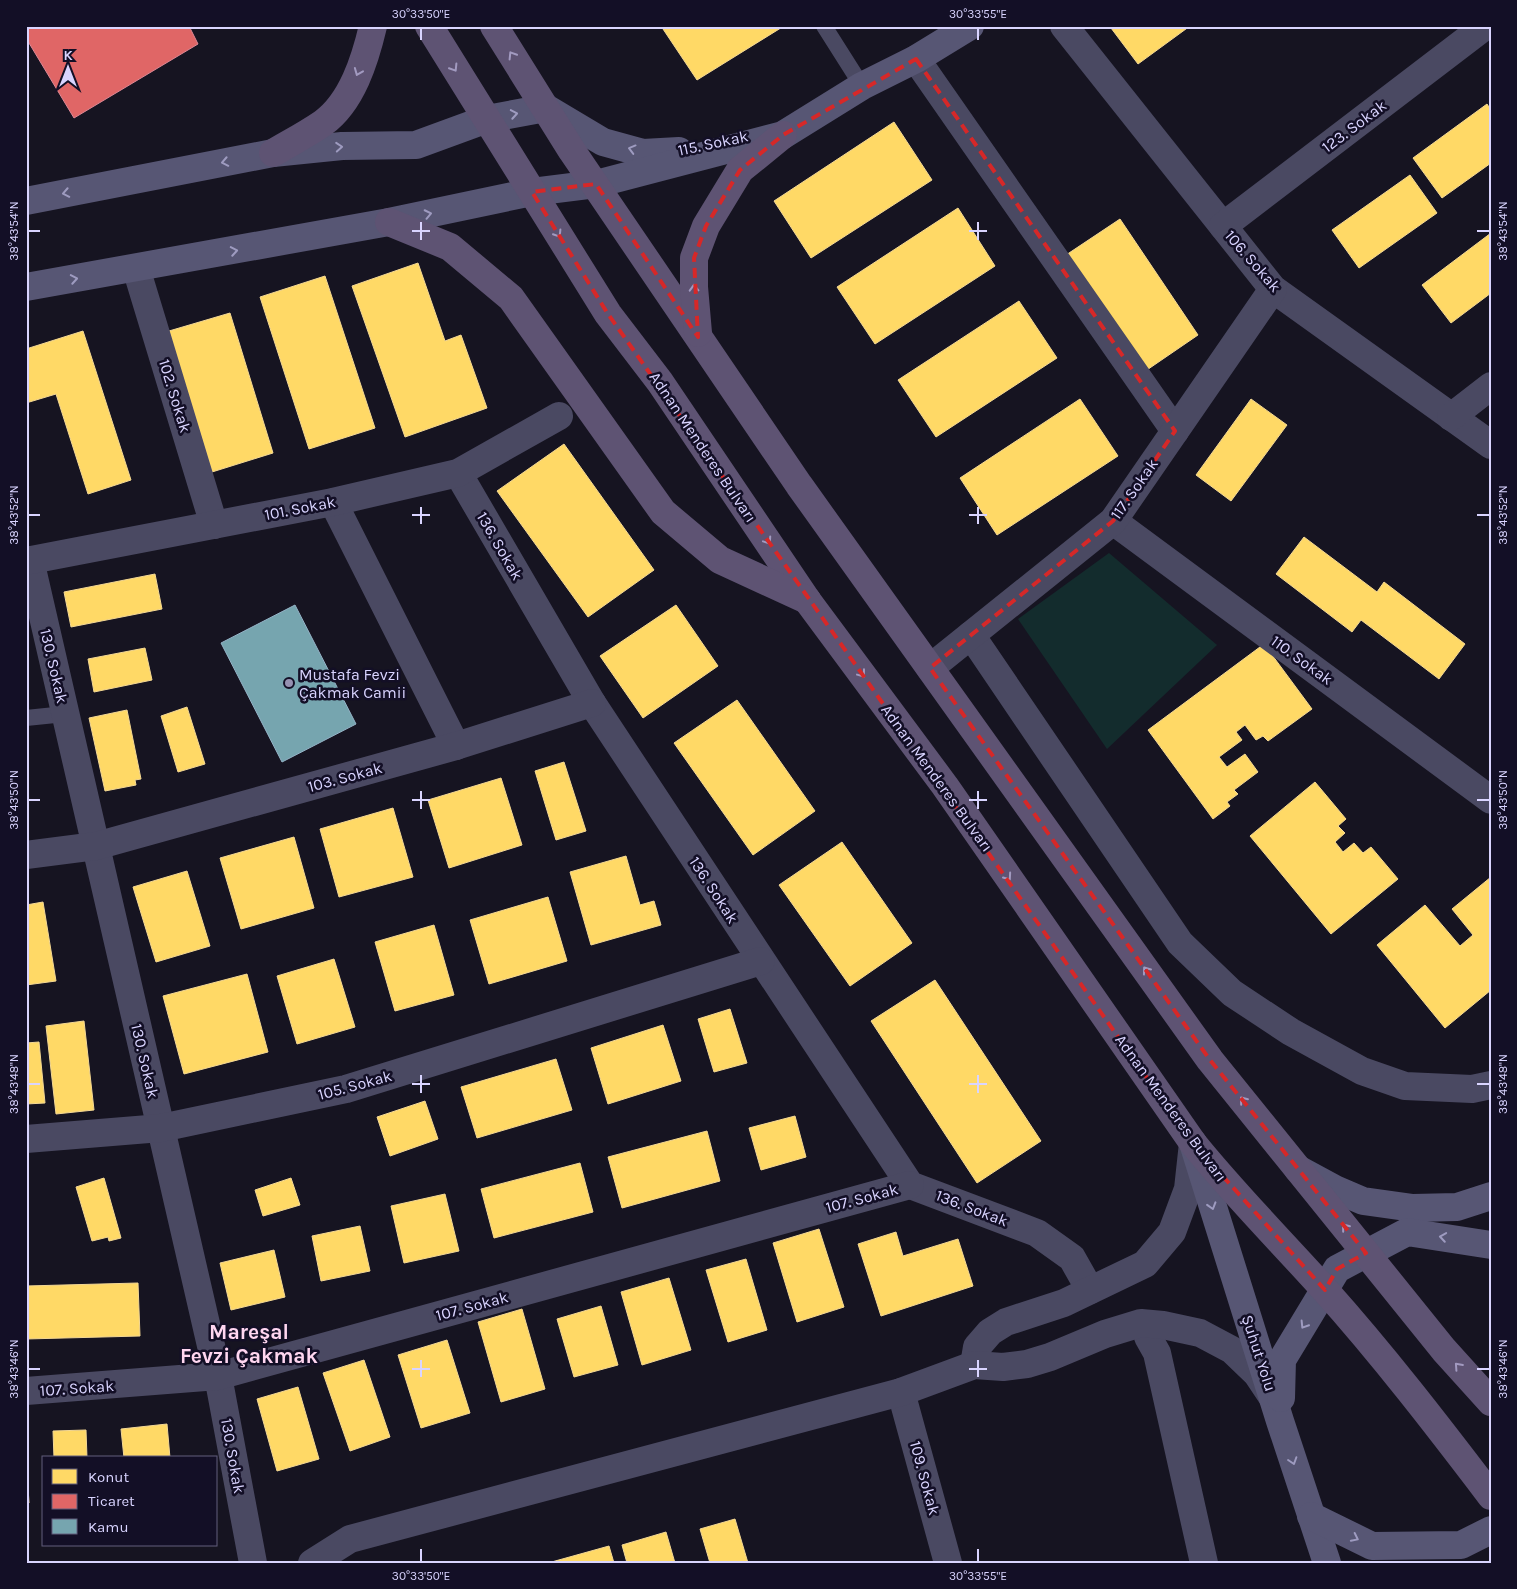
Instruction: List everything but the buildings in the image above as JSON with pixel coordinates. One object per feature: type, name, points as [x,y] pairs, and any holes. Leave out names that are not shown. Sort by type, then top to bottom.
[{"type":"main road","points":[[273,153],[324,122],[346,98],[368,45],[373,26]]},
{"type":"main road","name":"Adnan Menderes Bulvarı","points":[[428,26],[608,314],[660,382],[808,600],[945,786],[1193,1142],[1222,1180],[1325,1290],[1410,1392],[1491,1496]]},
{"type":"main road","points":[[494,26],[596,184],[799,485],[1210,1060],[1444,1350],[1491,1402]]},
{"type":"main road","name":"115. Sokak","points":[[546,108],[603,142],[643,152],[687,151],[791,130],[862,86],[916,59],[970,26]]},
{"type":"main road","points":[[26,201],[273,153],[342,146],[416,145],[487,119],[546,108]]},
{"type":"main road","points":[[26,287],[389,222],[532,192],[596,184],[791,130]]},
{"type":"main road","points":[[698,337],[694,258],[706,226],[740,170],[791,130]]},
{"type":"main road","points":[[389,222],[450,247],[511,298],[664,512],[720,560],[808,600]]},
{"type":"main road","name":"Şuhut Yolu","points":[[1193,1142],[1277,1409],[1328,1563]]},
{"type":"main road","points":[[1298,1169],[1335,1189],[1363,1201],[1413,1208],[1457,1207],[1491,1196]]},
{"type":"main road","points":[[1277,1409],[1282,1360],[1337,1269],[1407,1232],[1491,1245]]},
{"type":"main road","points":[[1312,1516],[1372,1546],[1451,1554],[1491,1530]]},
{"type":"street","name":"106. Sokak","points":[[1064,26],[1273,289],[1491,445]]},
{"type":"street","name":"123. Sokak","points":[[1223,226],[1485,26]]},
{"type":"street","points":[[916,59],[1175,432]]},
{"type":"street","name":"102. Sokak","points":[[136,268],[214,525]]},
{"type":"street","name":"117. Sokak","points":[[930,668],[1113,521],[1273,289]]},
{"type":"street","points":[[1451,417],[1491,386]]},
{"type":"street","name":"101. Sokak","points":[[28,560],[333,502],[458,473],[559,416]]},
{"type":"street","name":"136. Sokak","points":[[458,473],[592,703],[760,961],[910,1185],[1037,1233],[1072,1258],[1090,1290]]},
{"type":"street","points":[[333,502],[456,746]]},
{"type":"street","name":"110. Sokak","points":[[1113,521],[1489,795]]},
{"type":"street","name":"130. Sokak","points":[[28,560],[218,1376],[253,1563]]},
{"type":"street","points":[[971,635],[1180,943],[1232,993],[1291,1032],[1362,1071],[1405,1086],[1472,1089],[1491,1085]]},
{"type":"street","name":"103. Sokak","points":[[26,855],[96,846],[456,746],[592,703]]},
{"type":"street","name":"105. Sokak","points":[[26,1139],[161,1128],[346,1089],[760,961]]},
{"type":"street","points":[[974,1365],[978,1347],[990,1332],[1006,1322],[1064,1303],[1145,1264],[1172,1232],[1188,1189],[1193,1142]]},
{"type":"street","name":"107. Sokak","points":[[26,1392],[218,1376],[910,1185]]},
{"type":"street","points":[[312,1563],[350,1539],[901,1392],[974,1365],[1003,1367],[1027,1364],[1050,1358],[1104,1334],[1142,1323],[1163,1325],[1200,1334],[1232,1350],[1257,1374],[1277,1409]]},
{"type":"street","points":[[1148,1336],[1157,1353],[1204,1563]]},
{"type":"street","name":"109. Sokak","points":[[901,1392],[948,1563]]},
{"type":"lane","points":[[824,26],[862,86]]},
{"type":"lane","points":[[1485,26],[1491,33]]},
{"type":"lane","points":[[26,718],[65,714]]},
{"type":"highlighted area","points":[[916,59],[1175,431],[1113,521],[930,668],[1210,1060],[1366,1253],[1337,1269],[1325,1290],[1193,1143],[608,314],[532,192],[596,184],[698,337],[694,258],[706,226],[740,170],[783,135]]},
{"type":"green space","points":[[1109,553],[1217,645],[1107,749],[1018,619]]},
{"type":"place","name":"Mustafa Fevzi Çakmak Camii","points":[[289,683]]},
{"type":"district","name":"Mareşal Fevzi Çakmak","points":[[249,1344]]}]
